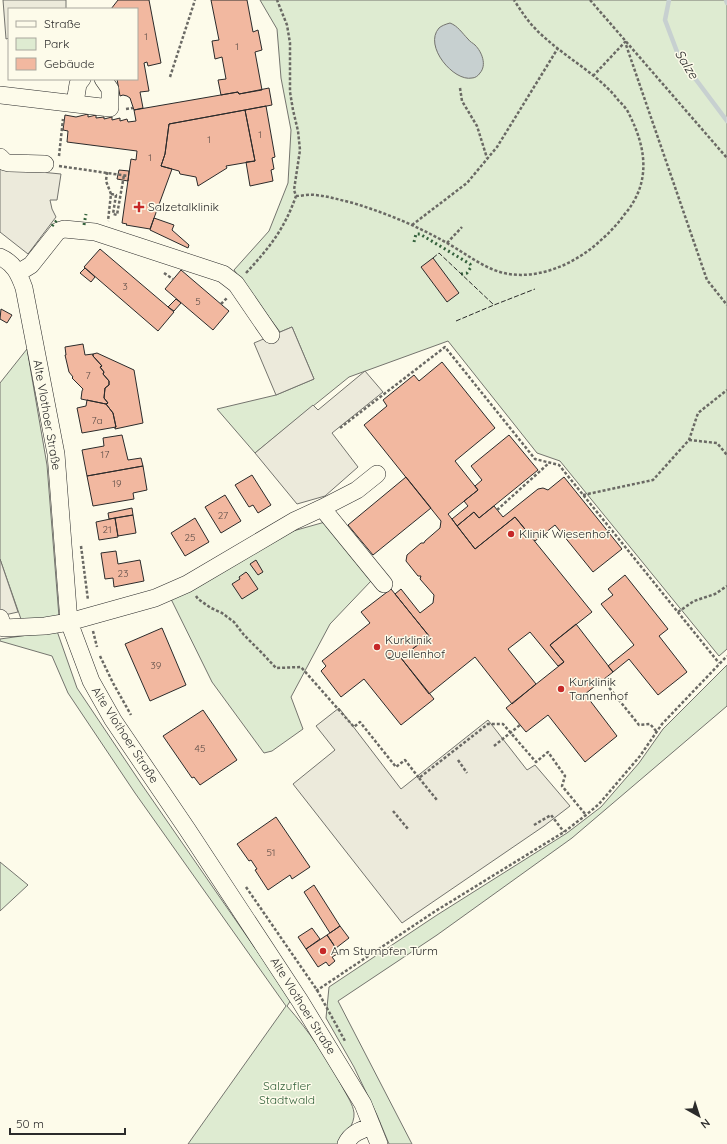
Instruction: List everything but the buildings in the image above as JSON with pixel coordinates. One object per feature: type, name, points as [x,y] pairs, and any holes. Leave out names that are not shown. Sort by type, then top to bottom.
[{"type":"street","points":[[70,103],[81,80]]},
{"type":"street","points":[[0,95],[110,108],[110,89],[104,80]]},
{"type":"street","points":[[0,157],[5,162],[52,165]]},
{"type":"street","points":[[18,273],[31,264],[58,231],[64,229],[88,231],[106,235],[223,274],[236,284],[271,335]]},
{"type":"street","name":"Alte Vlothoer Straße","points":[[0,257],[7,260],[14,267],[24,288],[56,454],[70,622],[90,681],[113,720],[183,823],[300,1001],[363,1104],[379,1144]]},
{"type":"street","points":[[0,618],[4,628],[45,626],[90,617],[155,598],[187,584],[294,521],[357,490],[377,474]]},
{"type":"street","points":[[322,508],[384,584]]},
{"type":"street","points":[[346,1144],[352,1135],[372,1126]]},
{"type":"path","points":[[170,77],[194,0]]},
{"type":"path","points":[[236,284],[273,242],[286,222],[296,196],[294,190],[300,150],[298,130],[290,92],[290,43],[287,25],[277,0]]},
{"type":"path","points":[[296,196],[314,195],[338,199],[385,214],[412,225],[495,270],[513,274],[539,274],[567,263],[600,242],[628,211],[636,198],[642,181],[644,165],[643,149],[637,131],[628,112],[612,92],[544,38],[528,22],[514,0]]},
{"type":"path","points":[[590,0],[727,158]]},
{"type":"path","points":[[593,76],[626,42]]},
{"type":"path","points":[[626,42],[707,280],[727,305]]},
{"type":"path","points":[[412,225],[467,183],[488,159],[497,147],[558,48]]},
{"type":"path","points":[[460,88],[462,101],[477,126],[488,159]]},
{"type":"path","points":[[70,103],[52,165],[128,176]]},
{"type":"path","points":[[106,235],[111,194],[106,181],[107,172]]},
{"type":"path","points":[[111,194],[116,194],[113,214],[117,215],[124,175]]},
{"type":"path","points":[[447,243],[462,227]]},
{"type":"path","points":[[340,428],[444,347],[536,459],[559,465],[719,663]]},
{"type":"path","points":[[583,496],[653,480],[689,440],[698,414],[727,390]]},
{"type":"path","points":[[689,440],[717,443],[727,455]]},
{"type":"path","points":[[497,510],[549,463]]},
{"type":"path","points":[[81,545],[90,617],[98,650],[113,683],[132,717]]},
{"type":"path","points":[[187,584],[198,599],[234,622],[244,635],[276,668],[300,667],[354,727],[360,722],[396,767],[405,760],[437,800]]},
{"type":"path","points":[[678,612],[694,601],[715,594],[727,586]]},
{"type":"path","points":[[317,990],[434,912],[564,832],[586,815],[599,804],[640,756],[662,724],[727,656]]},
{"type":"path","points":[[603,680],[639,725],[650,724],[657,732]]},
{"type":"path","points":[[419,778],[488,724],[503,724],[536,762],[548,752],[565,776],[562,786],[586,815]]},
{"type":"path","points":[[494,746],[520,725]]},
{"type":"path","points":[[458,760],[467,773]]},
{"type":"path","points":[[393,811],[408,829]]},
{"type":"path","points":[[534,825],[551,815],[564,832]]},
{"type":"path","points":[[245,886],[317,990],[332,1018]]},
{"type":"green space","points":[[260,0],[727,0],[727,649],[719,656],[560,461],[537,453],[448,341],[349,377],[255,453],[217,409],[276,395],[314,379],[292,327],[280,332],[234,270],[269,231],[288,183],[291,130],[281,78],[277,29]]},
{"type":"green space","points":[[27,349],[47,465],[59,617],[22,622],[0,559],[0,383]]},
{"type":"green space","points":[[325,522],[371,581],[330,624],[291,697],[303,729],[272,751],[264,753],[212,682],[171,599],[293,531]]},
{"type":"green space","name":"Salzufler Stadtwald","points":[[57,631],[77,688],[140,782],[291,1000],[287,1006],[310,1035],[337,1077],[351,1103],[354,1113],[353,1121],[340,1144],[188,1144],[286,1006],[135,793],[68,693],[52,656],[0,641],[0,639]]},
{"type":"green space","points":[[727,665],[727,706],[572,838],[437,935],[338,1001],[412,1144],[389,1144],[354,1067],[326,1018],[329,987],[437,915],[567,833],[601,807],[639,763],[663,729]]},
{"type":"green space","points":[[0,862],[28,885],[0,911]]},
{"type":"shaded area","points":[[3,0],[66,0],[66,8],[8,8],[8,38],[6,39]]},
{"type":"shaded area","points":[[450,23],[458,28],[475,45],[482,55],[482,70],[475,77],[465,78],[449,69],[438,53],[435,44],[435,35],[440,27]]},
{"type":"shaded area","points":[[0,168],[61,174],[57,200],[50,200],[56,217],[28,254],[0,232]]},
{"type":"shaded area","points":[[292,327],[314,379],[276,395],[254,343]]},
{"type":"shaded area","points":[[365,371],[383,392],[332,433],[358,467],[325,496],[297,504],[255,453],[313,405],[318,410]]},
{"type":"shaded area","points":[[0,559],[18,612],[0,616]]},
{"type":"shaded area","points":[[339,708],[401,789],[488,720],[527,770],[535,765],[570,806],[544,826],[402,923],[293,784],[335,750],[316,726]]},
{"type":"waterway","name":"Salze","points":[[669,0],[665,20],[679,57],[727,121]]},
{"type":"hedge","points":[[84,225],[86,214]]},
{"type":"hedge","points":[[52,226],[57,220]]},
{"type":"hedge","points":[[414,242],[416,234],[420,234],[470,264],[471,267],[467,273],[461,274]]},
{"type":"fence","points":[[433,258],[439,253],[494,305],[535,289]]},
{"type":"fence","points":[[456,321],[494,305]]},
{"type":"place","name":"Salzetalklinik","points":[[139,207]]},
{"type":"place","name":"Klinik Wiesenhof","points":[[511,534]]},
{"type":"place","name":"Kurklinik Quellenhof","points":[[377,647]]},
{"type":"place","name":"Kurklinik Tannenhof","points":[[561,689]]},
{"type":"place","name":"Am Stumpfen Turm","points":[[323,951]]}]
